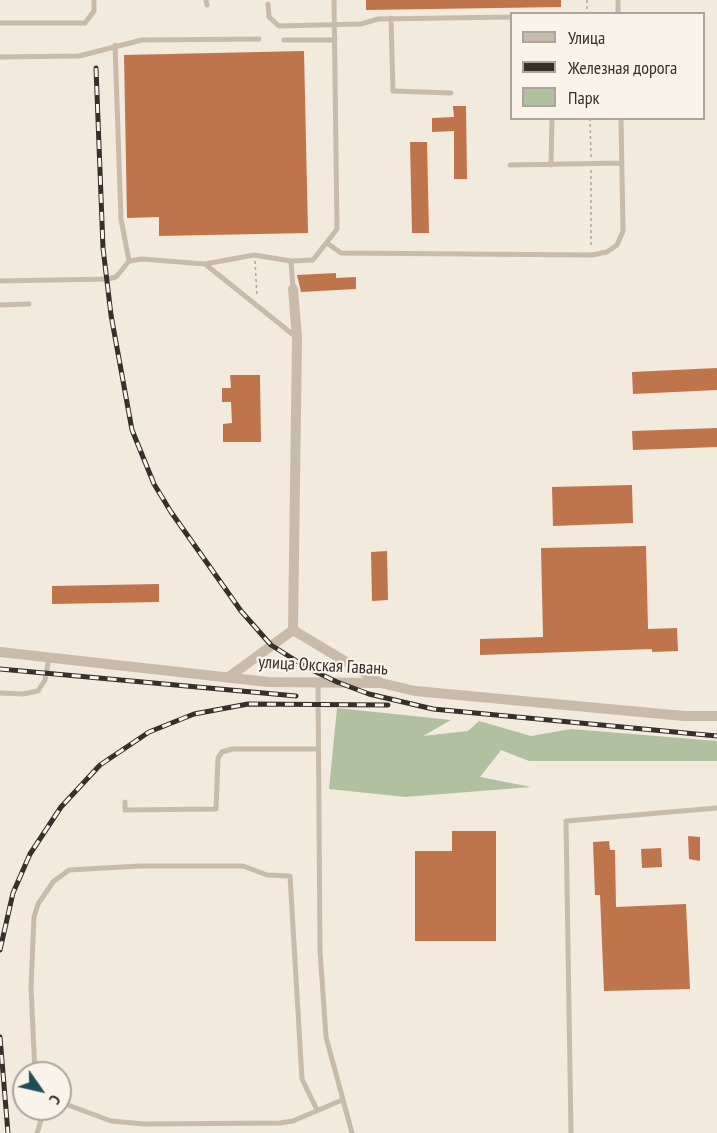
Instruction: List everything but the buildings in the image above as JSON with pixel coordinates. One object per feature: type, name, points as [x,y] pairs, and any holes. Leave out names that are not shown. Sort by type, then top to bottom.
[{"type":"street","points":[[293,289],[297,338],[293,630]]},
{"type":"street","points":[[230,676],[293,630]]},
{"type":"street","points":[[293,630],[381,683]]},
{"type":"street","name":"улица Окская Гавань","points":[[0,652],[268,682],[381,683],[427,692],[684,716],[717,716]]},
{"type":"lane","points":[[0,23],[85,23],[94,11],[94,0]]},
{"type":"lane","points":[[0,281],[108,279],[116,277],[129,261],[153,260],[205,264],[254,255],[291,261],[313,260],[337,229],[334,0]]},
{"type":"lane","points":[[268,4],[269,17],[279,26],[361,24],[391,18],[510,17]]},
{"type":"lane","points":[[391,18],[393,91],[451,93]]},
{"type":"lane","points":[[0,57],[79,56],[142,39],[259,39]]},
{"type":"lane","points":[[284,40],[335,40]]},
{"type":"lane","points":[[115,45],[121,219],[129,261]]},
{"type":"lane","points":[[551,165],[552,120]]},
{"type":"lane","points":[[327,243],[341,253],[592,255],[607,252],[617,245],[623,231],[621,120]]},
{"type":"lane","points":[[510,165],[622,163]]},
{"type":"lane","points":[[291,261],[293,289]]},
{"type":"lane","points":[[205,264],[297,338]]},
{"type":"lane","points":[[0,305],[29,304]]},
{"type":"lane","points":[[0,693],[23,694],[38,691],[45,680],[49,658]]},
{"type":"lane","points":[[318,684],[320,951],[326,1037],[352,1133]]},
{"type":"lane","points":[[125,801],[125,810],[216,809],[218,758],[222,752],[232,748],[317,748]]},
{"type":"lane","points":[[571,1133],[566,821],[717,808]]},
{"type":"lane","points":[[34,1061],[31,987],[34,917],[38,904],[53,882],[69,870],[140,866],[243,866],[267,875],[290,876],[302,1079],[317,1110]]},
{"type":"lane","points":[[72,1106],[111,1121],[144,1124],[280,1123],[342,1100]]},
{"type":"path","points":[[590,120],[592,255]]},
{"type":"path","points":[[254,255],[258,306]]},
{"type":"green space","points":[[337,708],[451,720],[423,736],[468,731],[479,721],[531,736],[571,729],[717,741],[717,761],[529,761],[501,750],[480,777],[531,787],[405,797],[329,789]]},
{"type":"railway","points":[[96,68],[103,248],[111,315],[132,430],[154,484],[171,512],[241,611],[271,645],[306,667],[337,682],[369,694],[433,709],[717,736]]},
{"type":"railway","points":[[0,669],[296,696]]},
{"type":"railway","points":[[0,950],[13,893],[30,854],[61,807],[100,765],[149,732],[194,714],[248,704],[388,705]]},
{"type":"railway","points":[[0,1037],[8,1133]]}]
